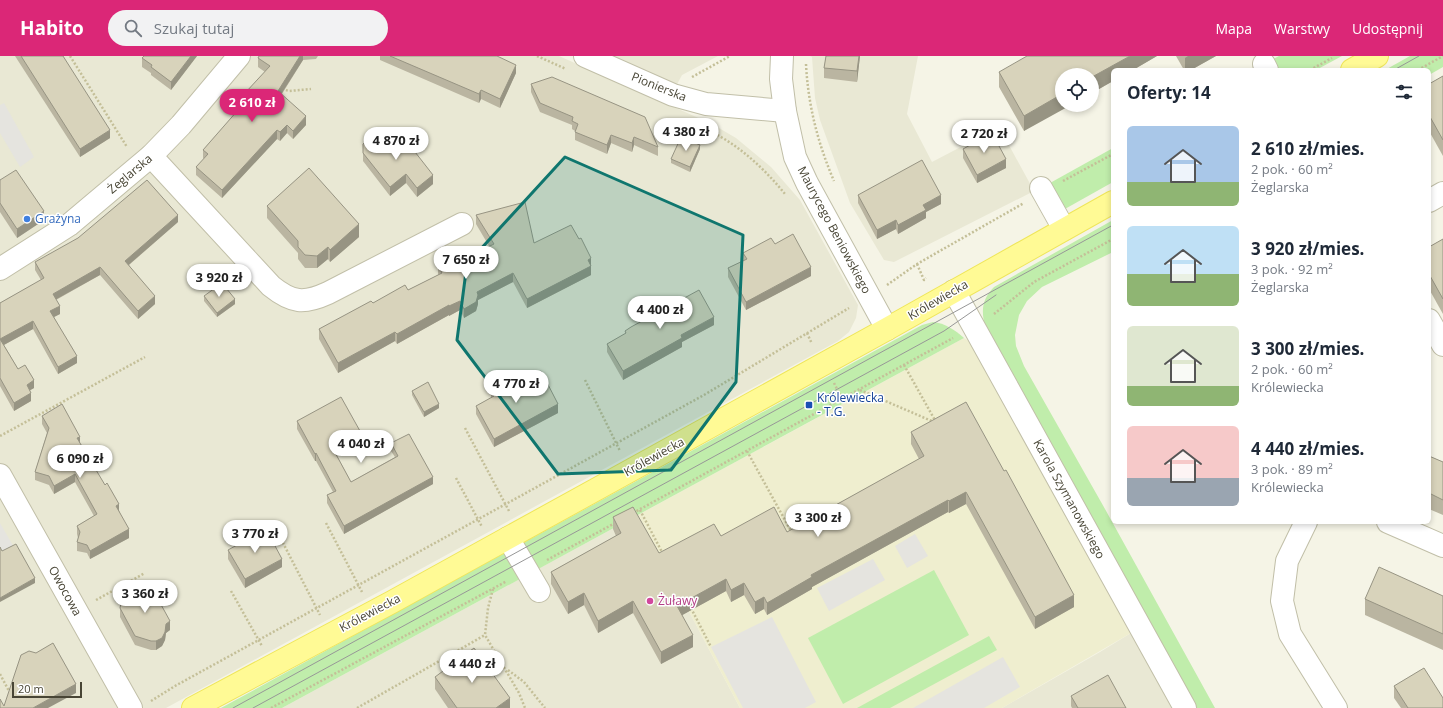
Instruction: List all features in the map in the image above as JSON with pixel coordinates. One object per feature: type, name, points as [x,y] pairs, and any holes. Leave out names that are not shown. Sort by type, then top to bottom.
[{"type":"main road","points":[[1356,68],[1377,56]]},
{"type":"main road","name":"Królewiecka","points":[[193,708],[630,471],[888,329],[1111,203]]},
{"type":"street","name":"Żeglarska","points":[[0,269],[69,225],[145,161],[181,125],[239,56]]},
{"type":"street","name":"Maurycego Beniowskiego","points":[[782,56],[781,79],[785,111],[796,157],[807,183],[888,329]]},
{"type":"street","name":"Pionierska","points":[[579,64],[673,95],[706,104],[785,111]]},
{"type":"street","points":[[145,161],[271,286],[286,297],[294,300],[302,301],[318,298],[462,224]]},
{"type":"street","points":[[1042,190],[1064,229]]},
{"type":"street","points":[[1431,200],[1443,193]]},
{"type":"street","name":"Karola Szymanowskiego","points":[[954,291],[1185,708]]},
{"type":"street","points":[[1431,324],[1443,345]]},
{"type":"street","name":"Owocowa","points":[[0,475],[76,611],[139,706]]},
{"type":"street","points":[[1305,524],[1287,561],[1282,601],[1290,634],[1336,708]]},
{"type":"street","points":[[1393,524],[1443,546]]},
{"type":"street","points":[[507,538],[538,591]]},
{"type":"path","points":[[70,56],[145,161]]},
{"type":"path","points":[[537,56],[579,64]]},
{"type":"path","points":[[1314,68],[1336,56]]},
{"type":"path","points":[[1422,68],[1443,56]]},
{"type":"path","points":[[806,64],[808,87],[814,120],[827,163],[836,185]]},
{"type":"path","points":[[276,85],[288,91],[311,89]]},
{"type":"path","points":[[702,128],[723,138],[756,163],[789,199]]},
{"type":"path","points":[[139,706],[704,395],[870,297],[917,264],[1042,190],[1111,155]]},
{"type":"path","points":[[628,516],[974,328],[992,316],[1034,282],[1111,240]]},
{"type":"path","points":[[887,278],[891,282]]},
{"type":"path","points":[[0,436],[145,357]]},
{"type":"path","points":[[859,390],[936,423],[904,365]]},
{"type":"path","points":[[585,380],[630,471]]},
{"type":"path","points":[[465,428],[506,504],[507,538]]},
{"type":"path","points":[[747,451],[792,532]]},
{"type":"path","points":[[456,478],[478,520],[507,538]]},
{"type":"path","points":[[640,510],[663,555]]},
{"type":"path","points":[[271,708],[622,520]]},
{"type":"path","points":[[326,523],[372,612]]},
{"type":"path","points":[[281,539],[330,635]]},
{"type":"path","points":[[76,611],[145,573]]},
{"type":"path","points":[[494,588],[488,608],[486,635],[519,693],[525,708]]},
{"type":"path","points":[[232,590],[272,666]]},
{"type":"path","points":[[691,608],[711,647]]},
{"type":"path","points":[[357,708],[486,635]]},
{"type":"path","points":[[505,669],[524,682],[545,708]]},
{"type":"path","points":[[0,674],[10,694]]},
{"type":"highlighted area","points":[[565,157],[743,235],[736,382],[671,470],[558,474],[457,340],[467,264]]},
{"type":"shaded area","points":[[0,56],[559,56],[712,124],[736,138],[771,167],[800,200],[858,305],[856,318],[849,332],[838,341],[166,708],[0,708]]},
{"type":"shaded area","points":[[601,56],[718,56],[682,75],[675,88]]},
{"type":"shaded area","points":[[810,56],[918,56],[907,114],[932,162],[999,127],[1034,191],[894,262],[884,260],[850,203],[820,120],[815,98],[812,57]]},
{"type":"shaded area","points":[[4,103],[34,157],[20,167],[0,133],[0,105]]},
{"type":"shaded area","points":[[964,338],[969,341],[983,365],[1131,633],[1002,708],[740,708],[638,515]]},
{"type":"shaded area","points":[[638,515],[740,708],[282,708],[516,581]]},
{"type":"shaded area","points":[[0,523],[15,549],[0,551]]},
{"type":"shaded area","points":[[915,534],[928,556],[907,568],[895,546]]},
{"type":"shaded area","points":[[873,559],[885,580],[829,611],[817,588]]},
{"type":"shaded area","points":[[772,617],[816,702],[805,708],[743,708],[711,647]]},
{"type":"shaded area","points":[[1131,633],[1172,708],[1002,708],[1100,652]]},
{"type":"shaded area","points":[[1003,657],[1020,687],[984,708],[913,708]]},
{"type":"green space","points":[[1279,56],[1342,56],[1320,68],[1257,68]]},
{"type":"green space","points":[[1410,56],[1443,56],[1443,67],[1431,74],[1431,68],[1389,68]]},
{"type":"green space","points":[[1111,149],[1111,183],[1056,214],[1041,188]]},
{"type":"green space","points":[[1111,221],[1111,253],[1042,287],[1027,301],[1019,315],[1015,335],[1016,346],[1024,366],[1215,708],[1197,708],[985,326],[983,310],[985,300],[994,287]]},
{"type":"green space","points":[[933,322],[950,327],[964,338],[282,708],[221,708],[922,325]]},
{"type":"green space","points":[[934,570],[969,635],[843,704],[808,638]]},
{"type":"green space","points":[[989,636],[997,650],[890,708],[857,708]]},
{"type":"building","points":[[21,56],[63,56],[110,130],[80,149]]},
{"type":"building","points":[[144,56],[191,56],[171,82],[151,67],[152,65],[142,58]]},
{"type":"building","points":[[259,56],[300,56],[278,91],[306,116],[293,131],[287,125],[280,132],[277,130],[222,190],[196,167],[208,154],[203,150],[238,110],[233,106],[270,66],[258,58]]},
{"type":"building","points":[[390,56],[497,56],[516,65],[500,99],[481,90],[479,94]]},
{"type":"building","points":[[826,56],[859,56],[857,71],[824,68]]},
{"type":"building","points":[[1027,56],[1130,56],[1099,73],[1099,68],[1055,68],[1055,98],[1024,116],[999,72]]},
{"type":"building","points":[[1443,76],[1443,140],[1431,119],[1431,83]]},
{"type":"building","points":[[552,77],[645,117],[658,147],[634,137],[632,143],[611,135],[607,145],[575,132],[578,124],[572,121],[573,117],[540,103],[531,84]]},
{"type":"building","points":[[992,133],[1006,159],[977,175],[963,149]]},
{"type":"building","points":[[390,135],[400,149],[408,143],[433,175],[417,188],[406,174],[390,187],[363,153],[363,144],[370,138],[383,140]]},
{"type":"building","points":[[681,137],[700,145],[690,167],[671,159]]},
{"type":"building","points":[[922,160],[941,195],[923,205],[926,210],[898,225],[896,220],[877,230],[858,195]]},
{"type":"building","points":[[309,168],[359,224],[330,250],[328,247],[317,256],[305,255],[298,247],[298,241],[267,206]]},
{"type":"building","points":[[16,170],[44,211],[17,229],[0,203],[0,180]]},
{"type":"building","points":[[147,180],[178,215],[125,261],[155,296],[138,311],[100,267],[53,294],[60,306],[50,311],[77,356],[58,367],[33,321],[0,339],[0,303],[44,278],[35,262],[78,238]]},
{"type":"building","points":[[525,202],[534,243],[571,225],[579,239],[581,238],[591,258],[588,260],[591,266],[527,299],[513,273],[477,292],[478,295],[476,302],[464,309],[460,301],[449,305],[397,334],[395,332],[338,363],[319,329],[371,301],[373,303],[405,285],[408,290],[442,273],[438,266],[458,255],[461,260],[494,244],[476,215]]},
{"type":"building","points":[[793,234],[811,267],[746,302],[728,268],[747,259],[743,253],[771,238],[775,244]]},
{"type":"building","points":[[1443,239],[1443,299],[1431,278],[1431,246]]},
{"type":"building","points":[[222,283],[235,299],[217,313],[204,296]]},
{"type":"building","points":[[699,290],[714,317],[681,335],[682,338],[623,371],[607,344],[626,333],[625,331],[631,327]]},
{"type":"building","points":[[0,339],[18,369],[25,365],[34,380],[27,385],[31,393],[14,403],[0,378]]},
{"type":"building","points":[[541,371],[558,404],[494,439],[476,406],[494,396],[491,390],[519,375],[522,381]]},
{"type":"building","points":[[428,382],[439,404],[424,412],[412,391]]},
{"type":"building","points":[[341,397],[360,431],[332,447],[351,482],[398,456],[391,443],[409,434],[433,477],[344,526],[327,495],[336,491],[297,421]]},
{"type":"building","points":[[966,402],[1004,471],[1006,470],[1074,595],[1035,617],[966,492],[949,501],[948,500],[811,575],[812,577],[767,603],[764,597],[755,602],[744,583],[731,590],[726,579],[677,606],[693,635],[661,652],[633,601],[598,621],[584,593],[568,602],[551,572],[621,533],[613,517],[633,507],[659,553],[714,524],[721,536],[774,507],[787,532],[924,456],[911,432]]},
{"type":"building","points":[[62,404],[80,437],[77,438],[105,485],[107,483],[119,504],[116,506],[129,529],[90,551],[87,545],[77,542],[80,532],[77,526],[97,514],[75,474],[54,486],[49,476],[35,472],[49,428],[42,416]]},
{"type":"building","points":[[1431,457],[1443,462],[1443,500],[1431,494]]},
{"type":"building","points":[[266,529],[282,559],[245,579],[228,550]]},
{"type":"building","points":[[16,544],[35,578],[0,598],[0,547],[2,551]]},
{"type":"building","points":[[1379,567],[1443,596],[1443,634],[1365,599]]},
{"type":"building","points":[[142,586],[153,590],[170,621],[166,624],[165,632],[162,638],[156,641],[135,636],[120,608],[122,597]]},
{"type":"building","points":[[53,643],[76,684],[33,708],[0,708],[0,699],[4,706],[21,655],[29,651],[36,653]]},
{"type":"building","points":[[474,648],[510,698],[496,708],[457,708],[435,677]]},
{"type":"building","points":[[1424,668],[1443,698],[1443,708],[1408,708],[1394,686]]},
{"type":"building","points":[[1108,675],[1126,708],[1078,708],[1071,696]]},
{"type":"tram line","points":[[1398,68],[1419,56]]},
{"type":"tram line","points":[[233,708],[1111,226]]},
{"type":"tram line","points":[[253,708],[944,331],[996,295]]},
{"type":"place","name":"Grażyna","points":[[27,219]]},
{"type":"place","name":"Królewiecka - T.G.","points":[[809,405]]},
{"type":"place","name":"Żuławy","points":[[650,601]]}]
